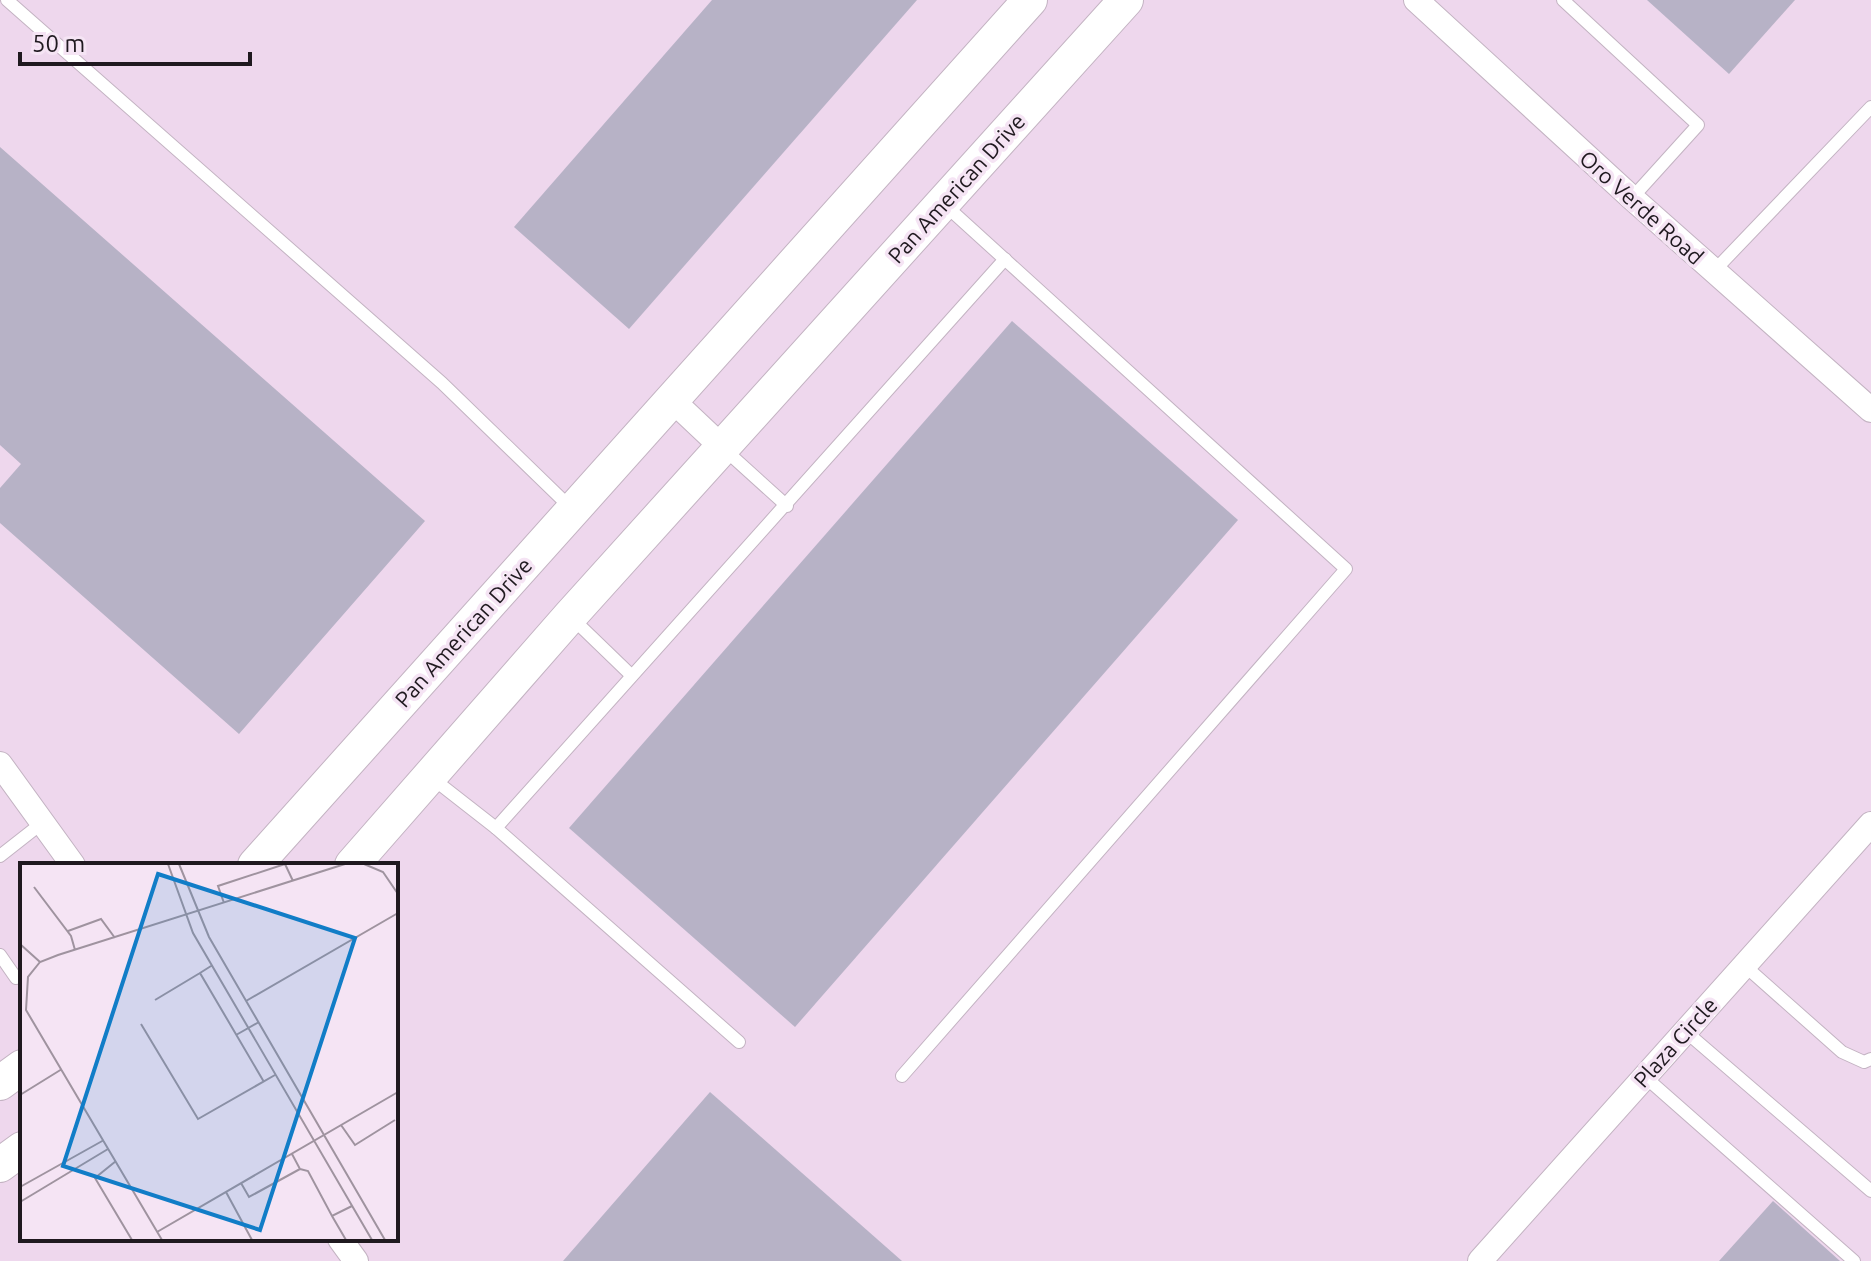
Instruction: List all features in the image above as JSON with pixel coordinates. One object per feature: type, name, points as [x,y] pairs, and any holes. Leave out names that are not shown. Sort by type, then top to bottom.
[{"type":"street","name":"Pan American Drive","points":[[257,863],[670,398],[1030,0]]},
{"type":"street","name":"Pan American Drive","points":[[354,863],[432,778],[570,616],[1126,0]]},
{"type":"street","name":"Oro Verde Road","points":[[1416,0],[1632,198],[1871,410]]},
{"type":"street","points":[[670,398],[723,448]]},
{"type":"street","points":[[0,764],[72,863]]},
{"type":"street","name":"Plaza Circle","points":[[1480,1261],[1871,824]]},
{"type":"street","points":[[0,1083],[20,1068]]},
{"type":"street","points":[[0,1165],[20,1150]]},
{"type":"street","points":[[341,1241],[356,1261]]},
{"type":"lane","points":[[7,0],[442,383],[572,509]]},
{"type":"lane","points":[[1563,0],[1698,125],[1632,198]]},
{"type":"lane","points":[[1714,271],[1871,107]]},
{"type":"lane","points":[[902,1076],[1346,569],[943,203]]},
{"type":"lane","points":[[496,828],[1005,259]]},
{"type":"lane","points":[[723,448],[787,506]]},
{"type":"lane","points":[[570,616],[631,675]]},
{"type":"lane","points":[[432,778],[496,828],[739,1042]]},
{"type":"lane","points":[[0,856],[42,823]]},
{"type":"lane","points":[[0,955],[16,978]]},
{"type":"lane","points":[[1745,966],[1842,1052],[1864,1062],[1871,1059]]},
{"type":"lane","points":[[1685,1031],[1871,1191]]},
{"type":"lane","points":[[1644,1076],[1854,1261]]},
{"type":"shaded area","points":[[0,0],[1871,0],[1871,1261],[0,1261]]},
{"type":"building","points":[[712,0],[917,0],[629,329],[514,227]]},
{"type":"building","points":[[1647,0],[1795,0],[1729,74]]},
{"type":"building","points":[[0,147],[425,521],[239,734],[0,523],[0,488],[21,464],[0,445]]},
{"type":"building","points":[[1012,321],[1238,520],[795,1027],[569,828]]},
{"type":"building","points":[[710,1092],[902,1261],[563,1261]]},
{"type":"building","points":[[1773,1201],[1840,1261],[1719,1261]]}]
